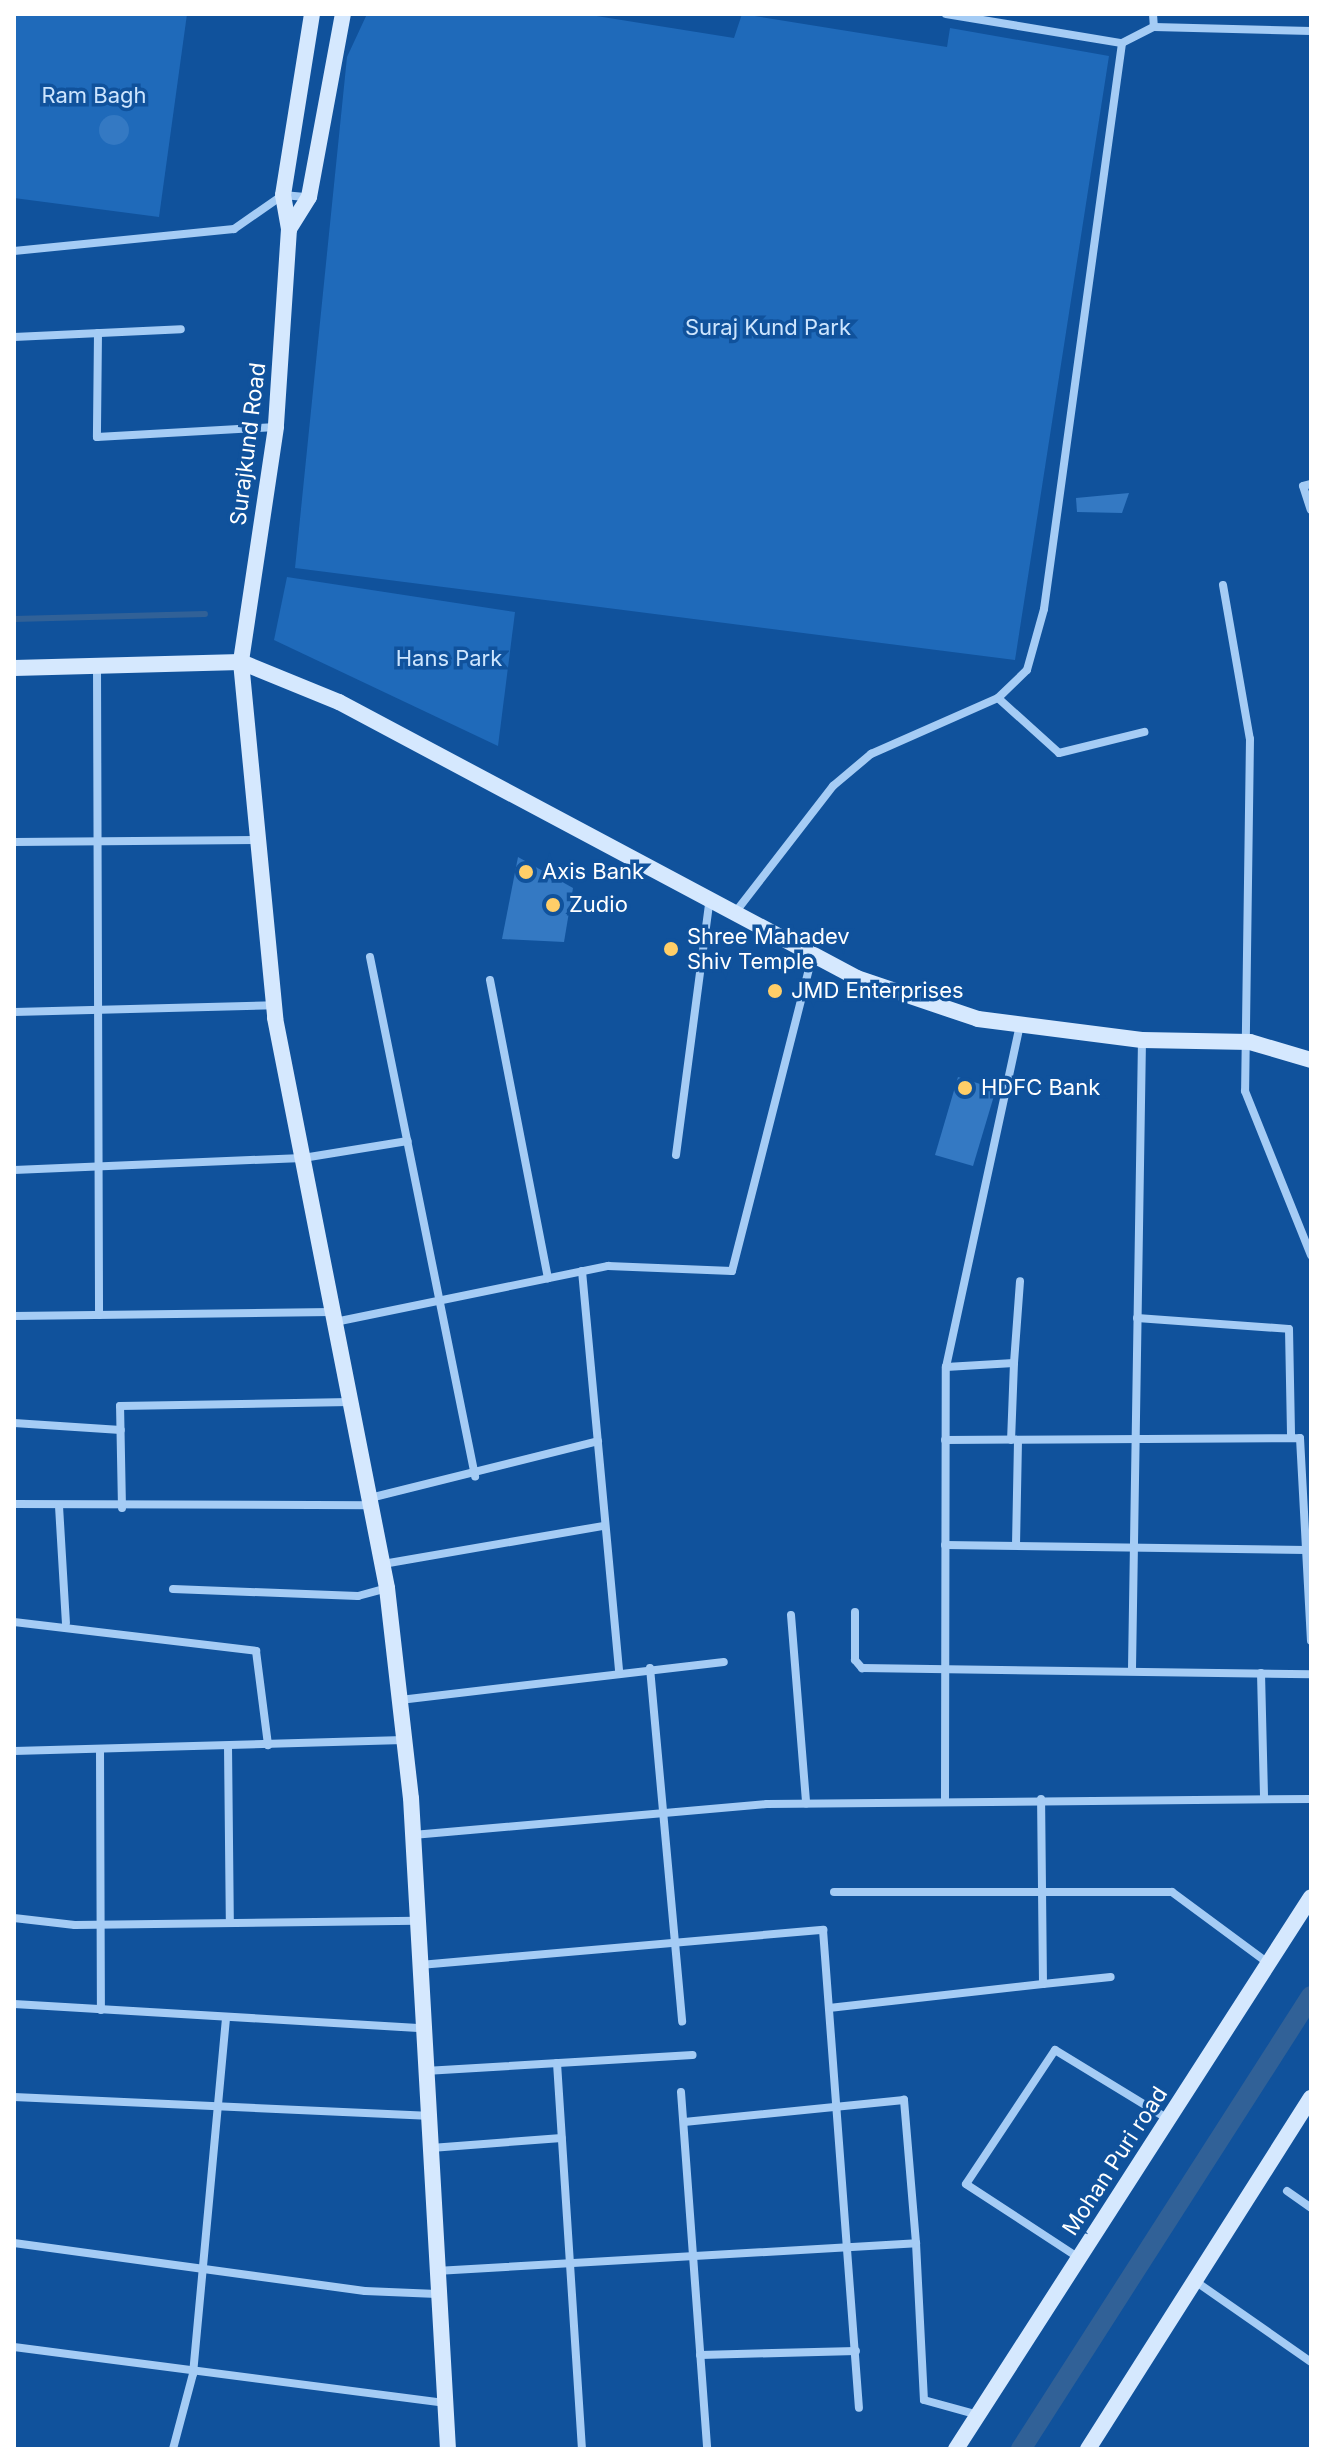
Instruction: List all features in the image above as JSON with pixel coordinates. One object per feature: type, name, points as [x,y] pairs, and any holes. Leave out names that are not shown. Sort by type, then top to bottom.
[{"type":"street","points":[[289,229],[283,195],[312,14]]},
{"type":"street","points":[[289,229],[309,197],[343,14]]},
{"type":"street","points":[[946,14],[1122,43],[1154,27],[1311,31]]},
{"type":"street","points":[[1153,14],[1154,27]]},
{"type":"street","points":[[731,917],[833,786],[871,754],[998,698],[1027,670],[1044,609],[1122,43]]},
{"type":"street","points":[[14,251],[234,229],[283,195],[309,197]]},
{"type":"street","name":"Surajkund Road","points":[[289,229],[276,427],[241,662],[274,1005],[383,1564],[400,1700],[413,1835],[435,2271],[448,2449]]},
{"type":"street","points":[[14,337],[181,329]]},
{"type":"street","points":[[98,333],[97,437],[276,427]]},
{"type":"street","points":[[1311,484],[1303,486],[1311,510]]},
{"type":"street","points":[[1223,585],[1250,739],[1250,1042],[1245,1091],[1311,1255]]},
{"type":"street","points":[[14,668],[241,662],[339,702],[731,917],[812,956],[978,1019],[1142,1040],[1250,1042],[1311,1060]]},
{"type":"street","points":[[97,665],[95,841],[103,1168],[99,1315]]},
{"type":"street","points":[[998,698],[1059,753],[1144,732]]},
{"type":"street","points":[[14,842],[260,840]]},
{"type":"street","points":[[676,1155],[709,905]]},
{"type":"street","points":[[14,1316],[334,1317],[582,1271],[732,1271],[812,956]]},
{"type":"street","points":[[370,957],[475,1476]]},
{"type":"street","points":[[490,980],[548,1278]]},
{"type":"street","points":[[14,1012],[274,1005]]},
{"type":"street","points":[[945,1799],[946,1367],[1020,1025]]},
{"type":"street","points":[[1132,1669],[1142,1040]]},
{"type":"street","points":[[14,1170],[303,1158],[408,1141]]},
{"type":"street","points":[[582,1271],[619,1670]]},
{"type":"street","points":[[1016,1545],[1014,1363],[1020,1281]]},
{"type":"street","points":[[1137,1318],[1289,1329],[1291,1438]]},
{"type":"street","points":[[946,1367],[1014,1363]]},
{"type":"street","points":[[122,1508],[120,1406],[351,1402]]},
{"type":"street","points":[[14,1423],[121,1430]]},
{"type":"street","points":[[945,1440],[1300,1438],[1311,1641]]},
{"type":"street","points":[[14,1504],[122,1508],[370,1502],[598,1441]]},
{"type":"street","points":[[59,1506],[66,1623]]},
{"type":"street","points":[[383,1564],[604,1526]]},
{"type":"street","points":[[945,1545],[1134,1544],[1306,1550]]},
{"type":"street","points":[[173,1589],[358,1596],[387,1588]]},
{"type":"street","points":[[855,1612],[855,1660],[862,1668],[945,1666],[1311,1674]]},
{"type":"street","points":[[791,1615],[806,1803]]},
{"type":"street","points":[[14,1622],[66,1623],[256,1651],[268,1745]]},
{"type":"street","points":[[400,1700],[619,1670],[724,1662]]},
{"type":"street","points":[[650,1668],[666,1812],[682,2022]]},
{"type":"street","points":[[1261,1673],[1264,1799]]},
{"type":"street","points":[[14,1751],[404,1740]]},
{"type":"street","points":[[228,1746],[230,1923]]},
{"type":"street","points":[[100,1749],[101,2010]]},
{"type":"street","points":[[413,1835],[806,1803],[945,1799],[1311,1799]]},
{"type":"street","points":[[1041,1799],[1039,1893],[1043,1984]]},
{"type":"street","points":[[834,1892],[1172,1892],[1269,1963]]},
{"type":"street","name":"Mohan Puri road","points":[[956,2449],[1311,1897]]},
{"type":"street","points":[[14,1918],[99,1924],[417,1921]]},
{"type":"street","points":[[419,1965],[823,1930],[850,2244],[859,2408]]},
{"type":"street","points":[[829,2008],[1111,1977]]},
{"type":"street","points":[[14,2004],[422,2028]]},
{"type":"street","points":[[173,2449],[193,2374],[206,2268],[226,2018]]},
{"type":"street","points":[[1079,2258],[966,2184],[1055,2050],[1168,2119]]},
{"type":"street","points":[[424,2071],[693,2055]]},
{"type":"street","points":[[557,2063],[582,2449]]},
{"type":"street","points":[[681,2092],[707,2449]]},
{"type":"street","points":[[14,2097],[427,2116]]},
{"type":"street","points":[[1088,2449],[1311,2098]]},
{"type":"street","points":[[684,2122],[837,2104],[904,2100],[916,2243],[924,2400],[978,2415]]},
{"type":"street","points":[[428,2148],[562,2138]]},
{"type":"street","points":[[1287,2191],[1311,2208]]},
{"type":"street","points":[[14,2243],[365,2291],[437,2294]]},
{"type":"street","points":[[435,2271],[569,2267],[850,2244],[916,2243]]},
{"type":"street","points":[[1195,2281],[1311,2362]]},
{"type":"street","points":[[14,2347],[193,2374],[444,2403]]},
{"type":"street","points":[[700,2355],[856,2351]]},
{"type":"green space","name":"Ram Bagh","points":[[14,14],[187,14],[159,217],[14,198]]},
{"type":"green space","name":"Suraj Kund Park","points":[[367,14],[584,14],[734,38],[742,14],[947,47],[950,28],[1109,56],[1015,660],[295,568],[347,57]]},
{"type":"green space","name":"Hans Park","points":[[287,577],[515,612],[498,746],[274,640]]},
{"type":"building","points":[[114,115],[125,119],[129,130],[125,141],[114,145],[103,141],[99,130],[103,119]]},
{"type":"building","points":[[1129,493],[1122,513],[1077,512],[1076,498]]},
{"type":"building","points":[[518,857],[573,888],[564,942],[502,939]]},
{"type":"building","points":[[958,1077],[996,1089],[973,1166],[935,1155]]},
{"type":"waterway","points":[[14,619],[205,614]]},
{"type":"waterway","points":[[1021,2449],[1311,1996]]},
{"type":"place","name":"Axis Bank","points":[[526,872]]},
{"type":"place","name":"Zudio","points":[[553,905]]},
{"type":"place","name":"Shree Mahadev Shiv Temple","points":[[671,949]]},
{"type":"place","name":"JMD Enterprises","points":[[775,991]]},
{"type":"place","name":"HDFC Bank","points":[[965,1088]]}]
